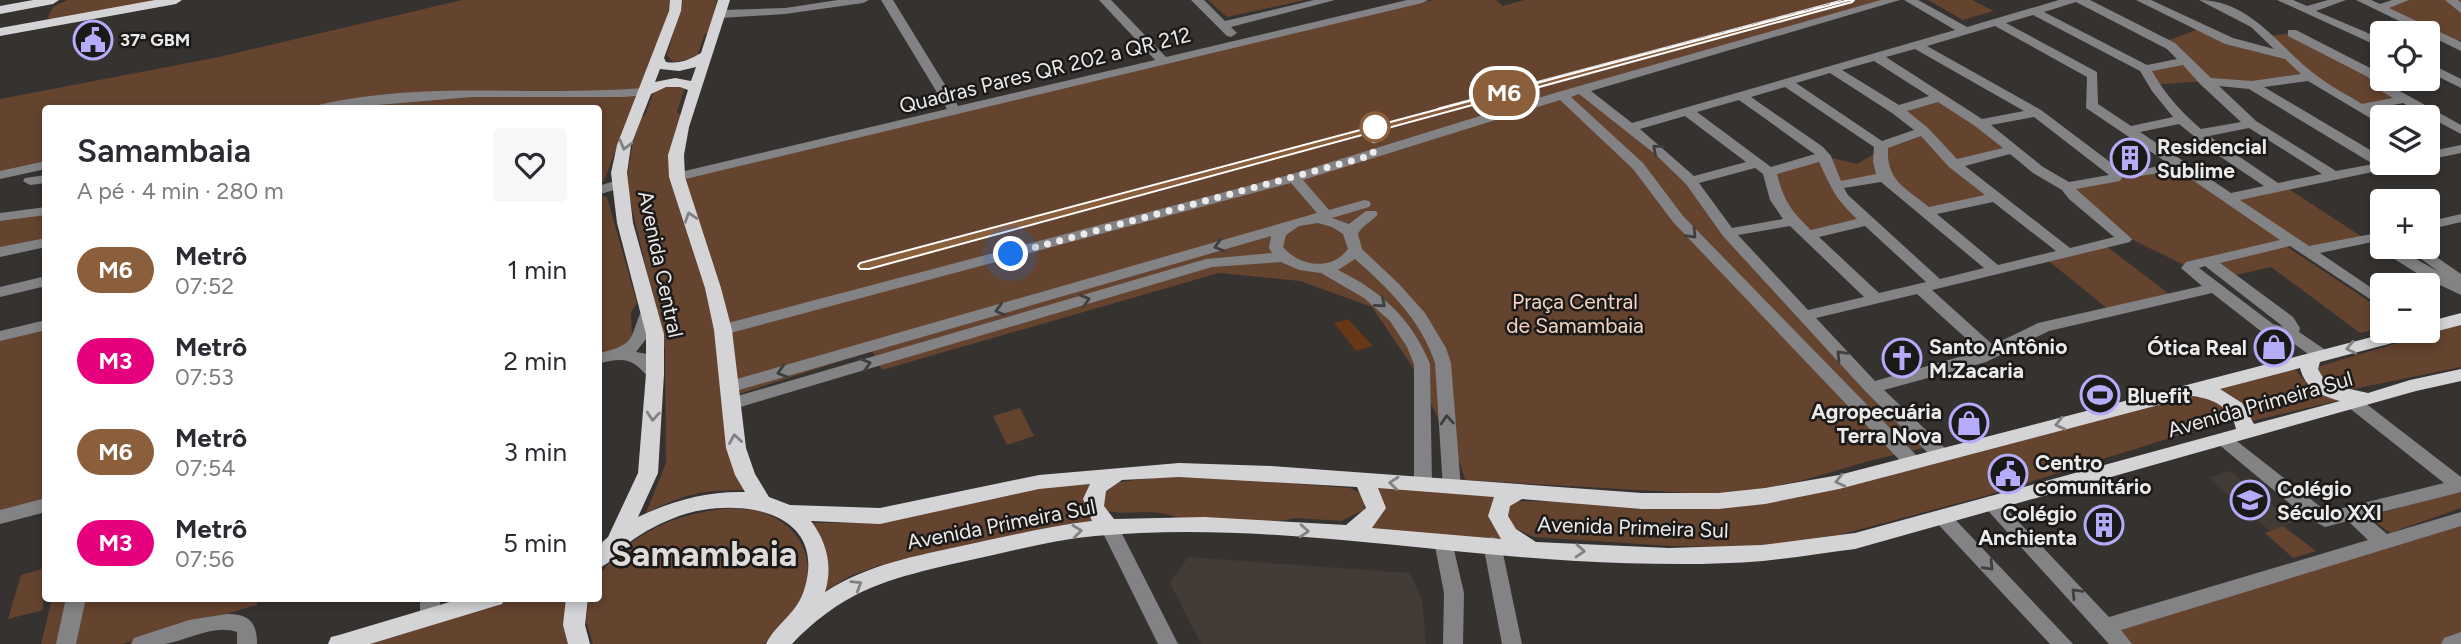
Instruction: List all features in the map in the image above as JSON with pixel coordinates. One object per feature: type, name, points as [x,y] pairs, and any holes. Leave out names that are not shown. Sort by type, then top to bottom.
[{"type":"main road","points":[[0,10],[53,0]]},
{"type":"main road","points":[[0,32],[176,0]]},
{"type":"main road","name":"Avenida Central","points":[[604,552],[648,473],[655,334],[625,223],[619,188],[624,145],[674,12],[676,0]]},
{"type":"main road","name":"Avenida Central","points":[[722,7],[694,88],[677,155],[677,177],[713,288],[723,330],[736,448],[745,475],[761,502]]},
{"type":"main road","points":[[656,57],[666,67],[678,68],[706,56]]},
{"type":"main road","points":[[642,96],[664,83],[678,81],[694,88]]},
{"type":"main road","points":[[2440,323],[2461,319]]},
{"type":"main road","name":"Avenida Primeira Sul","points":[[790,513],[880,516],[1039,482],[1179,470],[1363,480],[1517,494],[1642,501],[1718,501],[1797,491],[1913,463],[2370,342]]},
{"type":"main road","points":[[2317,356],[2309,373],[2325,388],[2362,401]]},
{"type":"main road","name":"Avenida Primeira Sul","points":[[799,621],[866,579],[993,545],[1109,527],[1233,526],[1532,548],[1685,556],[1769,554],[1854,541],[2404,390],[2410,386],[2461,375]]},
{"type":"main road","points":[[2193,390],[2218,396],[2232,404],[2243,416],[2246,432]]},
{"type":"main road","points":[[1109,527],[1094,509],[1093,501],[1099,486],[1106,479],[1122,473]]},
{"type":"main road","points":[[1349,534],[1370,518],[1376,508],[1363,480]]},
{"type":"main road","points":[[1517,494],[1499,506],[1499,522],[1509,535],[1532,548]]},
{"type":"main road","points":[[604,552],[649,520],[687,505],[725,499],[761,502],[790,513],[810,533],[820,560],[816,590],[799,621],[779,643]]},
{"type":"main road","points":[[339,644],[430,608],[468,602]]},
{"type":"main road","points":[[577,602],[574,625],[579,644]]},
{"type":"street","points":[[722,7],[785,11],[863,0]]},
{"type":"street","points":[[887,0],[960,111]]},
{"type":"street","points":[[900,0],[960,111]]},
{"type":"street","points":[[1105,0],[1164,62]]},
{"type":"street","points":[[1197,0],[1240,42]]},
{"type":"street","points":[[1224,25],[1329,0]]},
{"type":"street","name":"Quadras Pares QR 202 a QR 212","points":[[677,177],[1418,0]]},
{"type":"street","points":[[723,330],[1294,178],[1563,95],[1894,0]]},
{"type":"street","points":[[1910,0],[1966,31]]},
{"type":"street","points":[[1631,127],[2072,0]]},
{"type":"street","points":[[2081,0],[2181,35],[2237,44],[2291,57]]},
{"type":"street","points":[[2142,0],[2181,35],[2188,61],[2204,80],[2251,124],[2334,176]]},
{"type":"street","points":[[2205,0],[2255,24],[2309,77],[2370,114]]},
{"type":"street","points":[[2283,0],[2370,39]]},
{"type":"street","points":[[2306,10],[2340,0]]},
{"type":"street","points":[[2361,0],[2404,21]]},
{"type":"street","points":[[2379,8],[2403,0]]},
{"type":"street","points":[[2451,0],[2461,10]]},
{"type":"street","points":[[2034,11],[2145,69],[2188,61]]},
{"type":"street","points":[[2270,36],[2292,33],[2325,18]]},
{"type":"street","points":[[1996,23],[2093,75],[2091,104],[2370,294]]},
{"type":"street","points":[[2292,33],[2370,70]]},
{"type":"street","points":[[2440,37],[2458,43]]},
{"type":"street","points":[[1917,45],[2036,113],[2117,174],[2115,178],[2067,187]]},
{"type":"street","points":[[1804,316],[2125,239],[2067,187],[2038,170],[1980,123],[1875,56]]},
{"type":"street","points":[[1832,69],[1897,110],[1923,131],[1954,164],[2068,253]]},
{"type":"street","points":[[2145,69],[2152,85],[2179,120],[2276,188]]},
{"type":"street","points":[[2440,73],[2461,84]]},
{"type":"street","points":[[2204,80],[2252,85],[2309,77]]},
{"type":"street","points":[[1786,82],[1881,146]]},
{"type":"street","points":[[2252,85],[2370,153]]},
{"type":"street","points":[[1582,90],[1631,127],[1691,181],[1728,233],[1872,387],[1941,455]]},
{"type":"street","points":[[2392,91],[2461,130]]},
{"type":"street","points":[[487,105],[495,93]]},
{"type":"street","points":[[350,105],[430,96],[495,93],[642,96]]},
{"type":"street","points":[[1563,95],[1580,114],[1638,166],[1678,219],[1913,463]]},
{"type":"street","points":[[1740,95],[1824,156],[1835,186],[1843,198],[1937,284]]},
{"type":"street","points":[[1897,110],[1941,97]]},
{"type":"street","points":[[2360,108],[2405,99]]},
{"type":"street","points":[[1580,114],[1588,107],[1606,108]]},
{"type":"street","points":[[1687,111],[1763,167],[1777,200],[1793,220],[1877,299]]},
{"type":"street","points":[[1980,123],[2036,113]]},
{"type":"street","points":[[2128,131],[2179,120]]},
{"type":"street","points":[[2198,134],[2251,124]]},
{"type":"street","points":[[1881,146],[1923,131]]},
{"type":"street","points":[[1881,146],[1880,161],[1884,177],[1995,270]]},
{"type":"street","points":[[2440,151],[2461,149]]},
{"type":"street","points":[[1954,164],[2011,150]]},
{"type":"street","points":[[1691,181],[1824,156]]},
{"type":"street","points":[[0,175],[42,166]]},
{"type":"street","points":[[2139,174],[2179,166]]},
{"type":"street","points":[[2228,198],[2370,168]]},
{"type":"street","points":[[1835,186],[1884,177]]},
{"type":"street","points":[[1294,178],[1326,215]]},
{"type":"street","points":[[30,181],[42,180]]},
{"type":"street","points":[[602,191],[619,188]]},
{"type":"street","points":[[1926,212],[1995,197]]},
{"type":"street","points":[[1367,209],[1356,224],[1353,242],[1344,262],[1323,268],[1304,267],[1283,257],[1211,262],[730,395],[1310,219],[1367,209]]},
{"type":"street","points":[[0,217],[42,212]]},
{"type":"street","points":[[2440,223],[2461,218]]},
{"type":"street","points":[[1310,219],[1334,223],[1379,272],[1439,345],[1443,363],[1452,488]]},
{"type":"street","points":[[1728,233],[1793,220]]},
{"type":"street","points":[[1808,235],[1867,221]]},
{"type":"street","points":[[1283,257],[1276,243],[1284,228]]},
{"type":"street","points":[[2292,241],[2189,268],[2268,328],[2291,334],[2317,356]]},
{"type":"street","points":[[2307,251],[2370,242]]},
{"type":"street","points":[[0,252],[42,243]]},
{"type":"street","points":[[2406,259],[2428,274],[2457,283]]},
{"type":"street","points":[[2432,259],[2448,269],[2457,283]]},
{"type":"street","points":[[2208,261],[2287,321],[2292,328],[2291,334]]},
{"type":"street","points":[[1323,268],[1362,288],[1387,309],[1417,347],[1422,364],[1423,485]]},
{"type":"street","points":[[0,292],[42,282]]},
{"type":"street","points":[[1920,288],[1992,353]]},
{"type":"street","points":[[1872,387],[1992,353],[2044,327],[2214,288]]},
{"type":"street","points":[[602,358],[620,354],[639,342],[650,310]]},
{"type":"street","points":[[0,336],[42,326]]},
{"type":"street","points":[[620,354],[641,358],[655,374]]},
{"type":"street","points":[[2362,401],[2460,484]]},
{"type":"street","points":[[2223,439],[2316,516],[2330,521],[2460,484]]},
{"type":"street","points":[[1990,503],[2122,644]]},
{"type":"street","points":[[0,517],[42,506]]},
{"type":"street","points":[[2353,515],[2384,543]]},
{"type":"street","points":[[1941,517],[2054,642]]},
{"type":"street","points":[[2108,626],[2461,519]]},
{"type":"street","points":[[1109,527],[1168,644]]},
{"type":"street","points":[[1443,541],[1454,593],[1453,644]]},
{"type":"street","points":[[1492,544],[1512,644]]},
{"type":"street","points":[[66,644],[75,602]]},
{"type":"street","points":[[141,644],[185,629],[225,621],[240,622],[247,629],[247,644]]},
{"type":"shaded area","points":[[1348,319],[1373,346],[1356,351],[1334,323]]},
{"type":"shaded area","name":"Colégio Século XXI","points":[[2229,471],[2293,522],[2270,531],[2208,478]]},
{"type":"shaded area","points":[[1188,557],[1410,573],[1422,599],[1426,644],[1201,644],[1170,583]]},
{"type":"green space","points":[[68,0],[164,0],[51,20],[48,17],[53,7]]},
{"type":"green space","points":[[462,0],[670,0],[668,14],[602,183],[602,105],[42,105],[42,168],[0,175],[0,99],[219,57]]},
{"type":"green space","points":[[683,0],[717,0],[709,32],[704,35],[697,58],[673,62],[667,55]]},
{"type":"green space","points":[[1208,0],[1305,0],[1227,17]]},
{"type":"green space","name":"Praça Central de Samambaia","points":[[1433,0],[1496,0],[1503,6],[1524,0],[1898,0],[1583,90],[1660,151],[1928,447],[1801,481],[1726,495],[1465,480],[1460,463],[1414,369],[1372,307],[1300,281],[1219,273],[882,370],[872,351],[736,395],[727,319],[685,178],[1225,46]]},
{"type":"green space","points":[[1928,0],[1972,0],[1994,11],[1963,20]]},
{"type":"green space","points":[[2402,0],[2461,0],[2461,40],[2451,42],[2440,37],[2440,21],[2407,21],[2379,8]]},
{"type":"green space","points":[[2199,29],[2289,56],[2270,36],[2292,33],[2370,73],[2370,91],[2394,91],[2405,99],[2360,108],[2314,80],[2252,85],[2204,81],[2152,85],[2145,69],[2187,61],[2164,42]]},
{"type":"green space","points":[[663,85],[685,87],[677,112],[681,116],[674,135],[671,171],[718,325],[745,490],[694,494],[646,513],[666,463],[665,349],[626,183],[634,134],[640,118],[645,115],[655,89]]},
{"type":"green space","points":[[1941,97],[2011,150],[1955,164],[1995,197],[1926,212],[1884,177],[1834,185],[1867,221],[1808,235],[1788,216],[1769,172],[1824,156],[1857,164],[1881,146],[1923,131],[1897,110]]},
{"type":"green space","points":[[2179,166],[2228,198],[2284,186],[2367,240],[2307,251],[2292,241],[2188,267],[2131,239],[2068,187]]},
{"type":"green space","points":[[602,196],[607,197],[637,303],[631,312],[632,338],[614,357],[602,361]]},
{"type":"green space","points":[[42,208],[42,247],[0,256],[0,214]]},
{"type":"green space","points":[[2106,246],[2172,296],[2109,310],[2045,258]]},
{"type":"green space","points":[[2286,246],[2370,302],[2370,331],[2360,333],[2271,267],[2232,276],[2212,262]]},
{"type":"green space","points":[[2461,324],[2461,367],[2349,390],[2340,390],[2315,376],[2317,367],[2397,343],[2440,343],[2440,330]]},
{"type":"green space","points":[[42,326],[42,504],[0,515],[0,335]]},
{"type":"green space","points":[[2294,366],[2309,384],[2345,399],[2252,421],[2245,410],[2209,390]]},
{"type":"green space","points":[[2201,395],[2221,403],[2228,412],[2221,422],[1985,496],[1839,535],[1755,547],[1670,546],[1534,537],[1512,527],[1502,512],[1507,501],[1732,503]]},
{"type":"green space","points":[[1020,408],[1034,436],[1007,445],[993,416]]},
{"type":"green space","points":[[1180,474],[1278,478],[1297,484],[1350,488],[1360,493],[1364,510],[1341,521],[1296,518],[1274,522],[1177,518],[1158,513],[1119,513],[1099,509],[1098,491],[1114,483]]},
{"type":"green space","points":[[1098,478],[1099,520],[877,566],[850,576],[820,594],[825,557],[822,541],[813,523],[876,523],[1039,486]]},
{"type":"green space","points":[[1373,485],[1502,495],[1491,505],[1490,520],[1504,540],[1370,530],[1379,518],[1382,508]]},
{"type":"green space","points":[[2456,490],[2461,493],[2461,508],[2390,533],[2373,520],[2376,515]]},
{"type":"green space","points":[[732,508],[748,509],[782,522],[795,533],[807,562],[807,579],[804,595],[796,611],[782,629],[764,644],[593,644],[586,621],[589,602],[602,602],[602,572],[607,565],[643,535],[670,521]]},
{"type":"green space","points":[[2461,515],[2461,640],[2451,644],[2118,644],[2103,626]]},
{"type":"green space","points":[[2283,526],[2316,551],[2293,558],[2265,533]]},
{"type":"green space","points":[[42,569],[43,610],[8,619],[21,575]]},
{"type":"green space","points":[[51,602],[258,602],[257,605],[122,644],[41,644]]},
{"type":"green space","points":[[497,602],[571,602],[570,644],[357,644]]},
{"type":"railway","points":[[1439,110],[1849,0]]},
{"type":"railway","points":[[864,266],[1315,144]]},
{"type":"metro line","name":"M6","points":[[864,266],[1849,0]]},
{"type":"place","name":"37ª GBM","points":[[93,40]]},
{"type":"place","name":"Residencial Sublime","points":[[2130,158]]},
{"type":"place","name":"Ótica Real","points":[[2274,347]]},
{"type":"place","name":"Santo Antônio M.Zacaria","points":[[1902,358]]},
{"type":"place","name":"Bluefit","points":[[2100,395]]},
{"type":"place","name":"Agropecuária Terra Nova","points":[[1969,423]]},
{"type":"place","name":"Centro comunitário","points":[[2008,474]]},
{"type":"place","name":"Colégio Século XXI","points":[[2250,500]]},
{"type":"place","name":"Colégio Anchienta","points":[[2104,525]]},
{"type":"district","name":"Samambaia","points":[[704,554]]},
{"type":"route","points":[[1011,254],[1373,155],[1375,127]]}]
